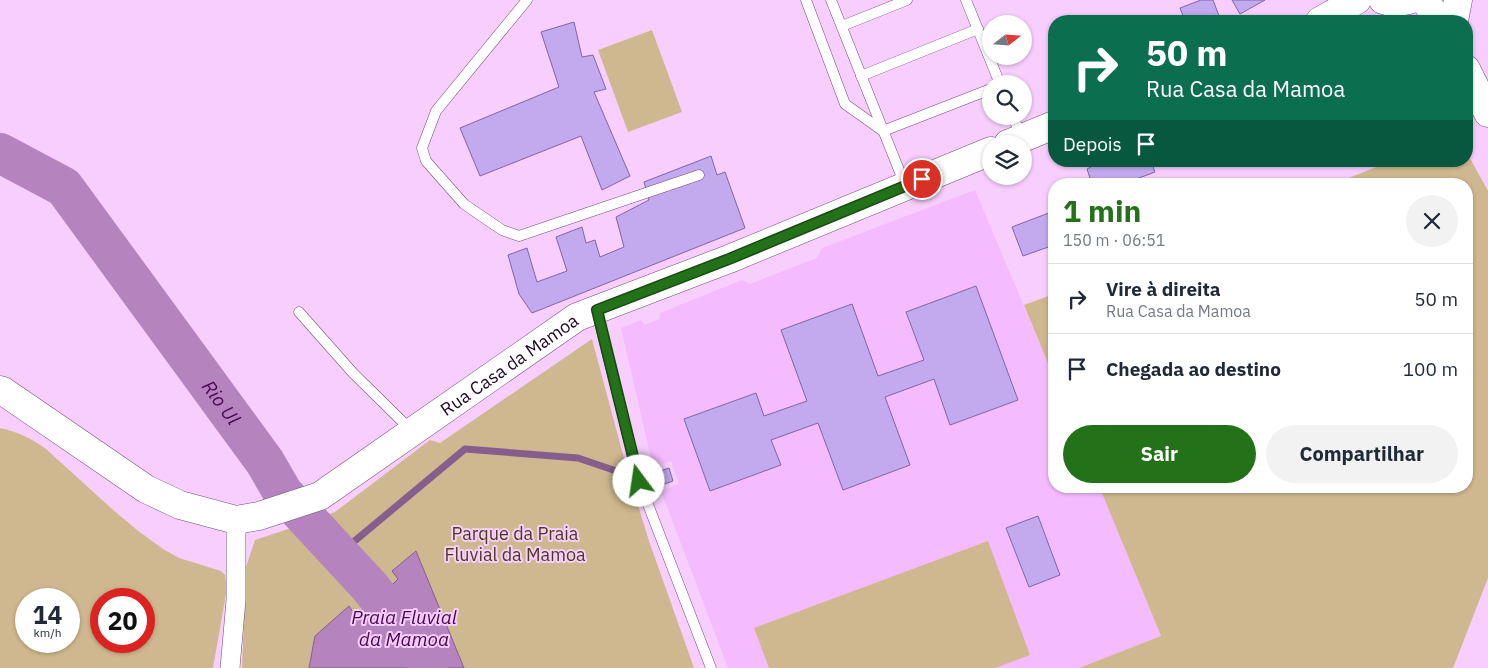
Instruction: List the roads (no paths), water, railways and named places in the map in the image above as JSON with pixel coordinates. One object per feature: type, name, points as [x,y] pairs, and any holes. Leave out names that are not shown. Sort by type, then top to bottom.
[{"type":"street","points":[[1331,15],[1357,0]]},
{"type":"street","points":[[1383,0],[1394,3],[1409,0]]},
{"type":"street","points":[[1424,0],[1435,15]]},
{"type":"street","points":[[1455,15],[1458,0]]},
{"type":"street","points":[[1473,83],[1488,113]]},
{"type":"street","points":[[1014,133],[1048,126]]},
{"type":"street","name":"Rua Casa da Mamoa","points":[[248,518],[320,496],[577,317],[729,259],[982,155]]},
{"type":"street","points":[[0,390],[146,489],[180,505],[248,518],[236,600],[230,668]]},
{"type":"lane","points":[[527,0],[436,111],[422,148],[426,161],[464,204],[502,230],[519,236],[698,175]]},
{"type":"lane","points":[[806,0],[845,104],[883,131]]},
{"type":"lane","points":[[831,0],[905,186]]},
{"type":"lane","points":[[842,26],[907,0]]},
{"type":"lane","points":[[966,0],[996,75]]},
{"type":"lane","points":[[862,76],[978,29]]},
{"type":"lane","points":[[883,131],[982,92]]},
{"type":"lane","points":[[597,310],[639,481],[711,668]]},
{"type":"lane","points":[[299,312],[353,373],[413,432]]},
{"type":"water","name":"Praia Fluvial da Mamoa","points":[[416,551],[464,668],[309,668],[315,636],[349,606],[355,615],[371,602],[364,593],[374,584],[384,593],[398,579],[392,571]]},
{"type":"waterway","name":"Rio Ul","points":[[0,153],[64,187],[265,462],[283,493],[370,587],[426,658],[428,668]]},
{"type":"waterway","points":[[339,554],[465,449],[578,458],[628,475]]},
{"type":"park label","name":"Parque da Praia Fluvial da Mamoa","points":[[515,543]]}]
